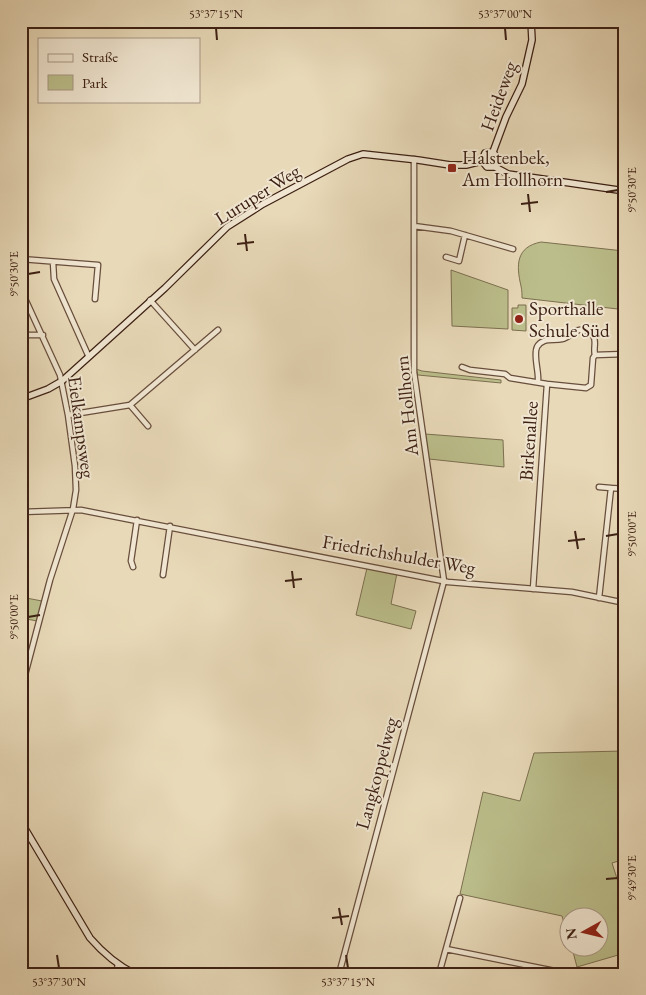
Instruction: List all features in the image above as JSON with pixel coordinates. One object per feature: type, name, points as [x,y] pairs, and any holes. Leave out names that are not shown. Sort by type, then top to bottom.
[{"type":"street","name":"Heideweg","points":[[493,152],[506,117],[522,84],[532,40],[531,21]]},
{"type":"street","points":[[495,166],[498,159],[493,152],[485,153],[482,161],[487,167],[495,166],[511,174],[625,191]]},
{"type":"street","name":"Luruper Weg","points":[[21,399],[48,389],[62,380],[150,300],[226,227],[294,187],[358,155],[368,154],[456,165],[482,161]]},
{"type":"street","name":"Am Hollhorn","points":[[414,160],[414,372],[444,581]]},
{"type":"street","points":[[414,226],[445,230],[513,249]]},
{"type":"street","points":[[446,257],[459,261],[465,235]]},
{"type":"street","points":[[21,259],[98,265],[95,299]]},
{"type":"street","points":[[53,262],[54,279],[88,355]]},
{"type":"street","name":"Eielkampsweg","points":[[21,290],[62,380],[75,466],[76,490],[73,509],[50,580],[21,690]]},
{"type":"street","points":[[150,300],[195,350]]},
{"type":"street","points":[[68,415],[130,405],[218,330]]},
{"type":"street","points":[[538,381],[539,372],[536,351],[538,346],[545,340],[562,339],[578,330],[585,330],[594,336],[595,355],[590,385],[586,388],[548,384]]},
{"type":"street","points":[[21,335],[42,335]]},
{"type":"street","points":[[595,355],[625,354]]},
{"type":"street","name":"Birkenallee","points":[[462,367],[548,384],[533,589]]},
{"type":"street","points":[[130,405],[148,426]]},
{"type":"street","points":[[599,487],[625,489]]},
{"type":"street","points":[[599,598],[611,488]]},
{"type":"street","name":"Friedrichshulder Weg","points":[[21,512],[73,509],[170,526],[444,581],[572,592],[625,603]]},
{"type":"street","points":[[133,567],[131,561],[136,520]]},
{"type":"street","points":[[163,575],[170,526]]},
{"type":"street","name":"Langkoppelweg","points":[[339,974],[444,581]]},
{"type":"street","points":[[21,822],[87,933],[105,954],[124,971],[135,974]]},
{"type":"street","points":[[439,974],[460,898]]},
{"type":"street","points":[[446,949],[570,974]]},
{"type":"street","points":[[116,974],[118,964]]},
{"type":"green space","points":[[541,242],[624,251],[618,309],[522,298],[518,271],[520,258],[527,248]]},
{"type":"green space","points":[[625,250],[625,311],[619,313]]},
{"type":"green space","points":[[451,270],[508,290],[508,329],[452,326]]},
{"type":"green space","name":"Sporthalle Schule Süd","points":[[518,305],[526,305],[526,331],[512,330],[512,308],[518,308]]},
{"type":"green space","points":[[416,369],[501,380],[501,383],[418,375]]},
{"type":"green space","points":[[425,434],[503,440],[504,467],[429,459]]},
{"type":"green space","points":[[367,568],[397,573],[391,604],[416,611],[411,629],[356,615]]},
{"type":"green space","points":[[21,597],[42,601],[37,621],[21,618]]},
{"type":"green space","points":[[625,751],[625,859],[612,863],[621,891],[625,890],[625,953],[608,958],[608,908],[558,908],[558,915],[460,894],[483,792],[520,801],[534,753]]},
{"type":"green space","points":[[575,958],[608,958],[577,967]]},
{"type":"place","name":"Halstenbek, Am Hollhorn","points":[[452,168]]},
{"type":"place","name":"Sporthalle Schule Süd","points":[[519,319]]}]
